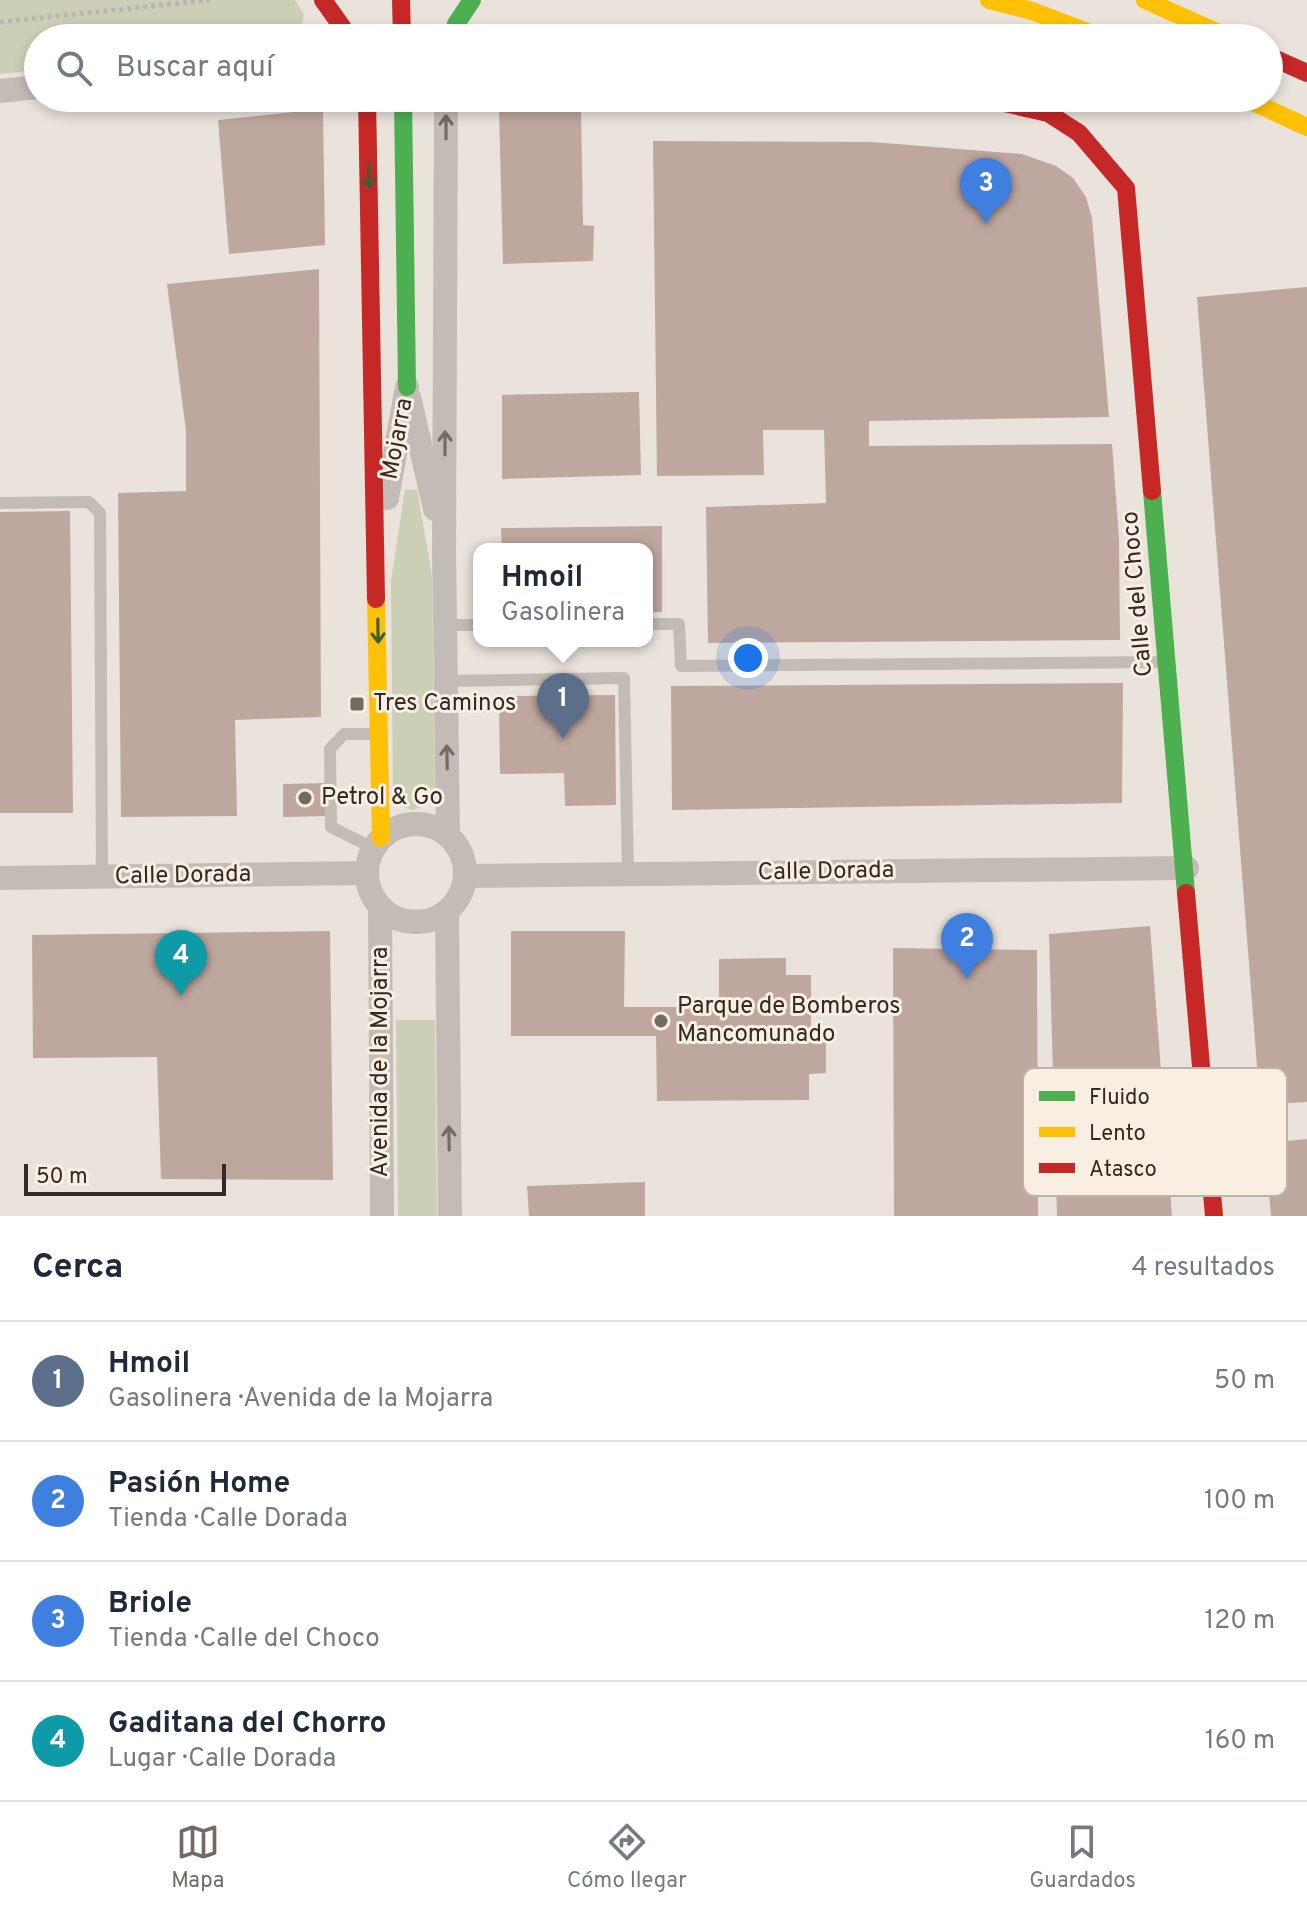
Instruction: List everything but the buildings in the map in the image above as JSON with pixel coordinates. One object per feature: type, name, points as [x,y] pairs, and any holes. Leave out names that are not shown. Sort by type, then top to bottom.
[{"type":"main road","points":[[323,0],[340,24]]},
{"type":"main road","points":[[401,0],[402,24]]},
{"type":"main road","points":[[456,24],[472,0]]},
{"type":"main road","points":[[989,0],[1066,24]]},
{"type":"main road","points":[[1145,0],[1199,24]]},
{"type":"main road","points":[[1283,62],[1307,73]]},
{"type":"main road","points":[[367,112],[380,734],[377,843]]},
{"type":"main road","points":[[403,112],[407,387]]},
{"type":"main road","name":"Calle del Choco","points":[[1039,112],[1061,118],[1126,188],[1203,1068]]},
{"type":"main road","points":[[1274,112],[1307,127]]},
{"type":"main road","name":"Calle del Choco","points":[[1212,1196],[1214,1216]]},
{"type":"street","points":[[0,91],[24,88]]},
{"type":"street","points":[[446,112],[444,549],[448,835],[464,861],[465,876],[459,897],[447,911],[420,922],[405,921],[380,907],[368,886],[366,873],[377,843],[393,829],[422,824],[448,835]]},
{"type":"street","name":"Mojarra","points":[[377,553],[407,387]]},
{"type":"street","name":"Mojarra","points":[[407,387],[444,549]]},
{"type":"street","name":"Calle Dorada","points":[[465,876],[1187,868]]},
{"type":"street","name":"Calle Dorada","points":[[0,878],[366,873]]},
{"type":"street","name":"Avenida de la Mojarra","points":[[380,907],[382,1216]]},
{"type":"street","points":[[447,911],[450,1216]]},
{"type":"lane","points":[[0,503],[89,502],[100,513],[102,877]]},
{"type":"lane","points":[[653,624],[679,624],[681,666],[1168,662]]},
{"type":"lane","points":[[445,625],[473,625]]},
{"type":"lane","points":[[446,681],[624,678],[628,874]]},
{"type":"lane","points":[[377,843],[331,827],[330,749],[344,734],[380,734]]},
{"type":"path","points":[[0,22],[210,1]]},
{"type":"green space","points":[[0,0],[295,0],[304,14],[302,24],[24,24],[24,71],[0,74]]},
{"type":"green space","points":[[405,489],[417,490],[432,575],[435,794],[428,805],[413,810],[401,806],[393,795],[391,581]]},
{"type":"green space","points":[[396,1020],[435,1020],[437,1216],[398,1216]]},
{"type":"traffic: fast","points":[[456,24],[472,0]]},
{"type":"traffic: fast","points":[[403,112],[407,387]]},
{"type":"traffic: fast","points":[[1152,491],[1186,893]]},
{"type":"traffic: slow","points":[[989,0],[1066,24]]},
{"type":"traffic: slow","points":[[1145,0],[1199,24]]},
{"type":"traffic: slow","points":[[1274,112],[1307,127]]},
{"type":"traffic: slow","points":[[376,599],[381,838]]},
{"type":"traffic: jam","points":[[323,0],[340,24]]},
{"type":"traffic: jam","points":[[401,0],[402,24]]},
{"type":"traffic: jam","points":[[1283,62],[1307,73]]},
{"type":"traffic: jam","points":[[367,112],[376,599]]},
{"type":"traffic: jam","points":[[1044,112],[1079,133],[1126,188],[1152,491]]},
{"type":"traffic: jam","points":[[1186,893],[1201,1068]]},
{"type":"traffic: jam","points":[[1212,1196],[1214,1216]]},
{"type":"place","name":"Briole","points":[[986,224]]},
{"type":"place","name":"Tres Caminos","points":[[357,704]]},
{"type":"place","name":"Hmoil","points":[[563,739]]},
{"type":"place","name":"Petrol & Go","points":[[305,798]]},
{"type":"place","name":"Pasión Home","points":[[967,979]]},
{"type":"place","name":"Gaditana del Chorro","points":[[181,996]]},
{"type":"place","name":"Parque de Bomberos Mancomunado","points":[[661,1021]]}]
